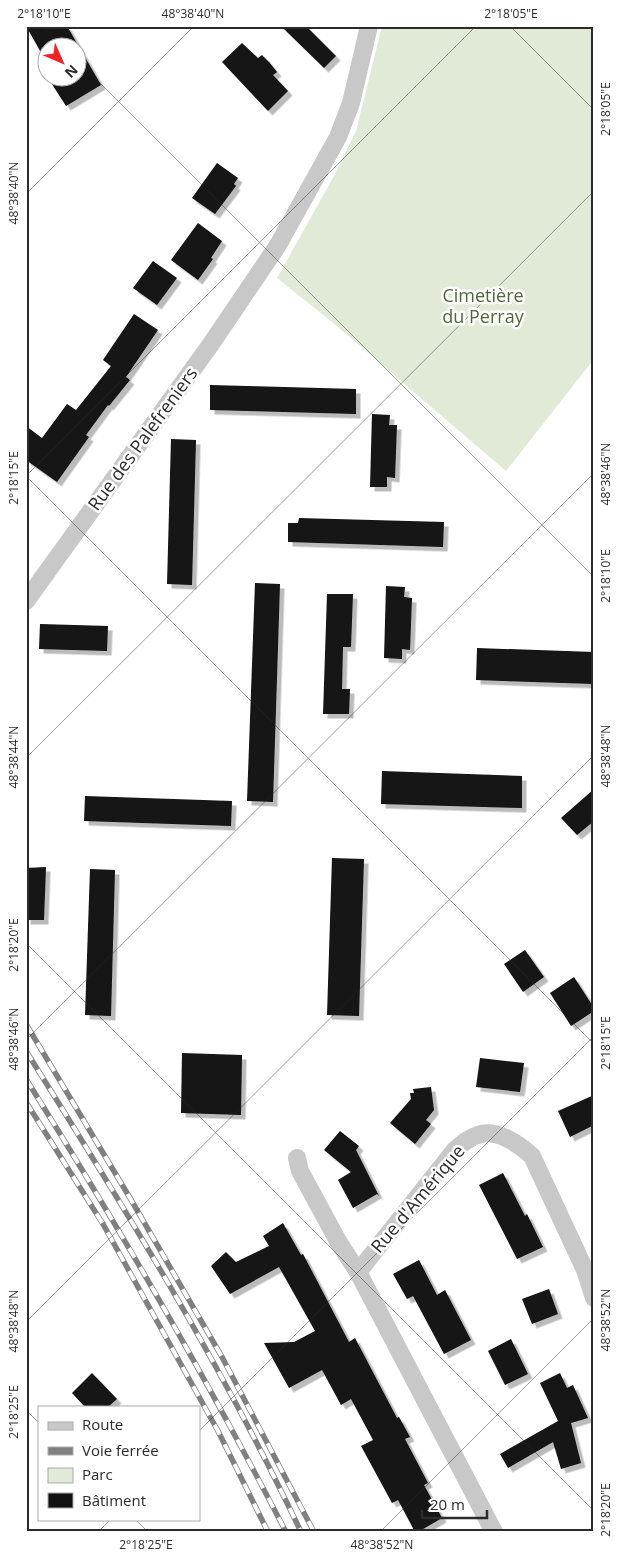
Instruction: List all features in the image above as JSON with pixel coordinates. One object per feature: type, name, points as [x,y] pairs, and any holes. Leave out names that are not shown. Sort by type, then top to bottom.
[{"type":"street","name":"Rue des Palefreniers","points":[[26,601],[211,344],[278,246],[338,137],[352,103],[369,26]]},
{"type":"street","name":"Rue d'Amérique","points":[[358,1272],[454,1151],[468,1139],[480,1134],[496,1135],[522,1146],[532,1156],[585,1270],[594,1298]]},
{"type":"street","name":"Rue d'Amérique","points":[[299,1164],[339,1243],[358,1272],[494,1532]]},
{"type":"green space","name":"Cimetière du Perray","points":[[382,26],[594,26],[594,359],[506,471],[332,322],[277,278],[334,176],[356,131]]},
{"type":"building","points":[[26,26],[67,26],[74,38],[38,38],[38,47]]},
{"type":"building","points":[[281,26],[306,26],[336,56],[324,68]]},
{"type":"building","points":[[242,43],[258,58],[262,55],[269,62],[277,72],[273,75],[288,91],[268,111],[222,62]]},
{"type":"building","points":[[88,62],[101,85],[66,106],[54,88],[88,88]]},
{"type":"building","points":[[217,163],[238,178],[234,184],[236,186],[215,214],[192,198]]},
{"type":"building","points":[[198,223],[222,241],[211,258],[213,259],[198,280],[171,260]]},
{"type":"building","points":[[153,261],[177,278],[157,305],[133,288]]},
{"type":"building","points":[[134,314],[158,330],[126,377],[130,380],[108,405],[86,435],[89,437],[57,482],[26,460],[26,426],[42,438],[67,404],[76,410],[111,366],[103,360]]},
{"type":"building","points":[[210,385],[356,389],[356,414],[210,410]]},
{"type":"building","points":[[372,414],[390,415],[389,425],[397,425],[395,478],[387,477],[387,487],[370,487]]},
{"type":"building","points":[[171,439],[196,440],[192,585],[167,584]]},
{"type":"building","points":[[299,518],[444,522],[443,547],[288,542],[288,523],[298,523]]},
{"type":"building","points":[[255,583],[280,584],[273,802],[247,801]]},
{"type":"building","points":[[386,586],[405,587],[404,597],[412,598],[410,650],[402,649],[402,659],[384,658]]},
{"type":"building","points":[[327,594],[353,594],[351,647],[343,647],[342,689],[350,689],[349,714],[323,714]]},
{"type":"building","points":[[40,624],[108,626],[107,651],[39,649]]},
{"type":"building","points":[[477,648],[594,652],[594,684],[476,680]]},
{"type":"building","points":[[382,771],[522,776],[522,808],[381,804]]},
{"type":"building","points":[[594,789],[594,821],[577,835],[561,818]]},
{"type":"building","points":[[85,796],[232,801],[231,826],[84,821]]},
{"type":"building","points":[[332,858],[364,859],[359,1016],[327,1015]]},
{"type":"building","points":[[46,867],[44,920],[26,920],[26,868]]},
{"type":"building","points":[[90,869],[115,870],[111,1016],[85,1015]]},
{"type":"building","points":[[525,950],[544,977],[523,992],[504,964]]},
{"type":"building","points":[[574,977],[594,1008],[594,1011],[571,1026],[550,993]]},
{"type":"building","points":[[182,1053],[242,1055],[241,1115],[181,1113]]},
{"type":"building","points":[[480,1058],[524,1063],[520,1092],[476,1087]]},
{"type":"building","points":[[431,1087],[434,1110],[426,1120],[431,1124],[415,1144],[390,1123],[411,1099],[410,1093],[414,1093],[413,1089]]},
{"type":"building","points":[[594,1095],[594,1125],[570,1137],[558,1111]]},
{"type":"building","points":[[340,1131],[359,1146],[356,1150],[379,1196],[377,1194],[353,1208],[338,1180],[351,1172],[324,1150]]},
{"type":"building","points":[[503,1173],[525,1216],[527,1214],[543,1247],[517,1259],[479,1185]]},
{"type":"building","points":[[283,1223],[301,1255],[303,1254],[349,1342],[355,1338],[397,1418],[399,1417],[410,1437],[405,1439],[428,1483],[424,1485],[442,1518],[418,1532],[415,1532],[398,1500],[392,1503],[361,1446],[373,1440],[351,1399],[341,1405],[322,1370],[289,1388],[264,1343],[294,1342],[315,1331],[279,1267],[230,1294],[211,1266],[226,1252],[236,1262],[269,1246],[263,1236]]},
{"type":"building","points":[[419,1260],[437,1295],[445,1290],[471,1340],[444,1354],[413,1296],[407,1299],[393,1274]]},
{"type":"building","points":[[549,1289],[558,1314],[532,1324],[522,1299]]},
{"type":"building","points":[[511,1339],[528,1374],[505,1385],[488,1351]]},
{"type":"building","points":[[92,1373],[117,1399],[109,1406],[84,1406],[72,1393]]},
{"type":"building","points":[[560,1373],[567,1388],[573,1385],[588,1418],[571,1423],[581,1463],[561,1469],[553,1442],[508,1468],[500,1454],[558,1421],[540,1383]]},
{"type":"railway","points":[[26,1024],[222,1357],[314,1532]]},
{"type":"railway","points":[[26,1051],[171,1287],[271,1470],[301,1532]]},
{"type":"railway","points":[[26,1079],[95,1190],[161,1303],[225,1417],[286,1532]]},
{"type":"railway","points":[[26,1102],[103,1224],[218,1431],[268,1532]]}]
